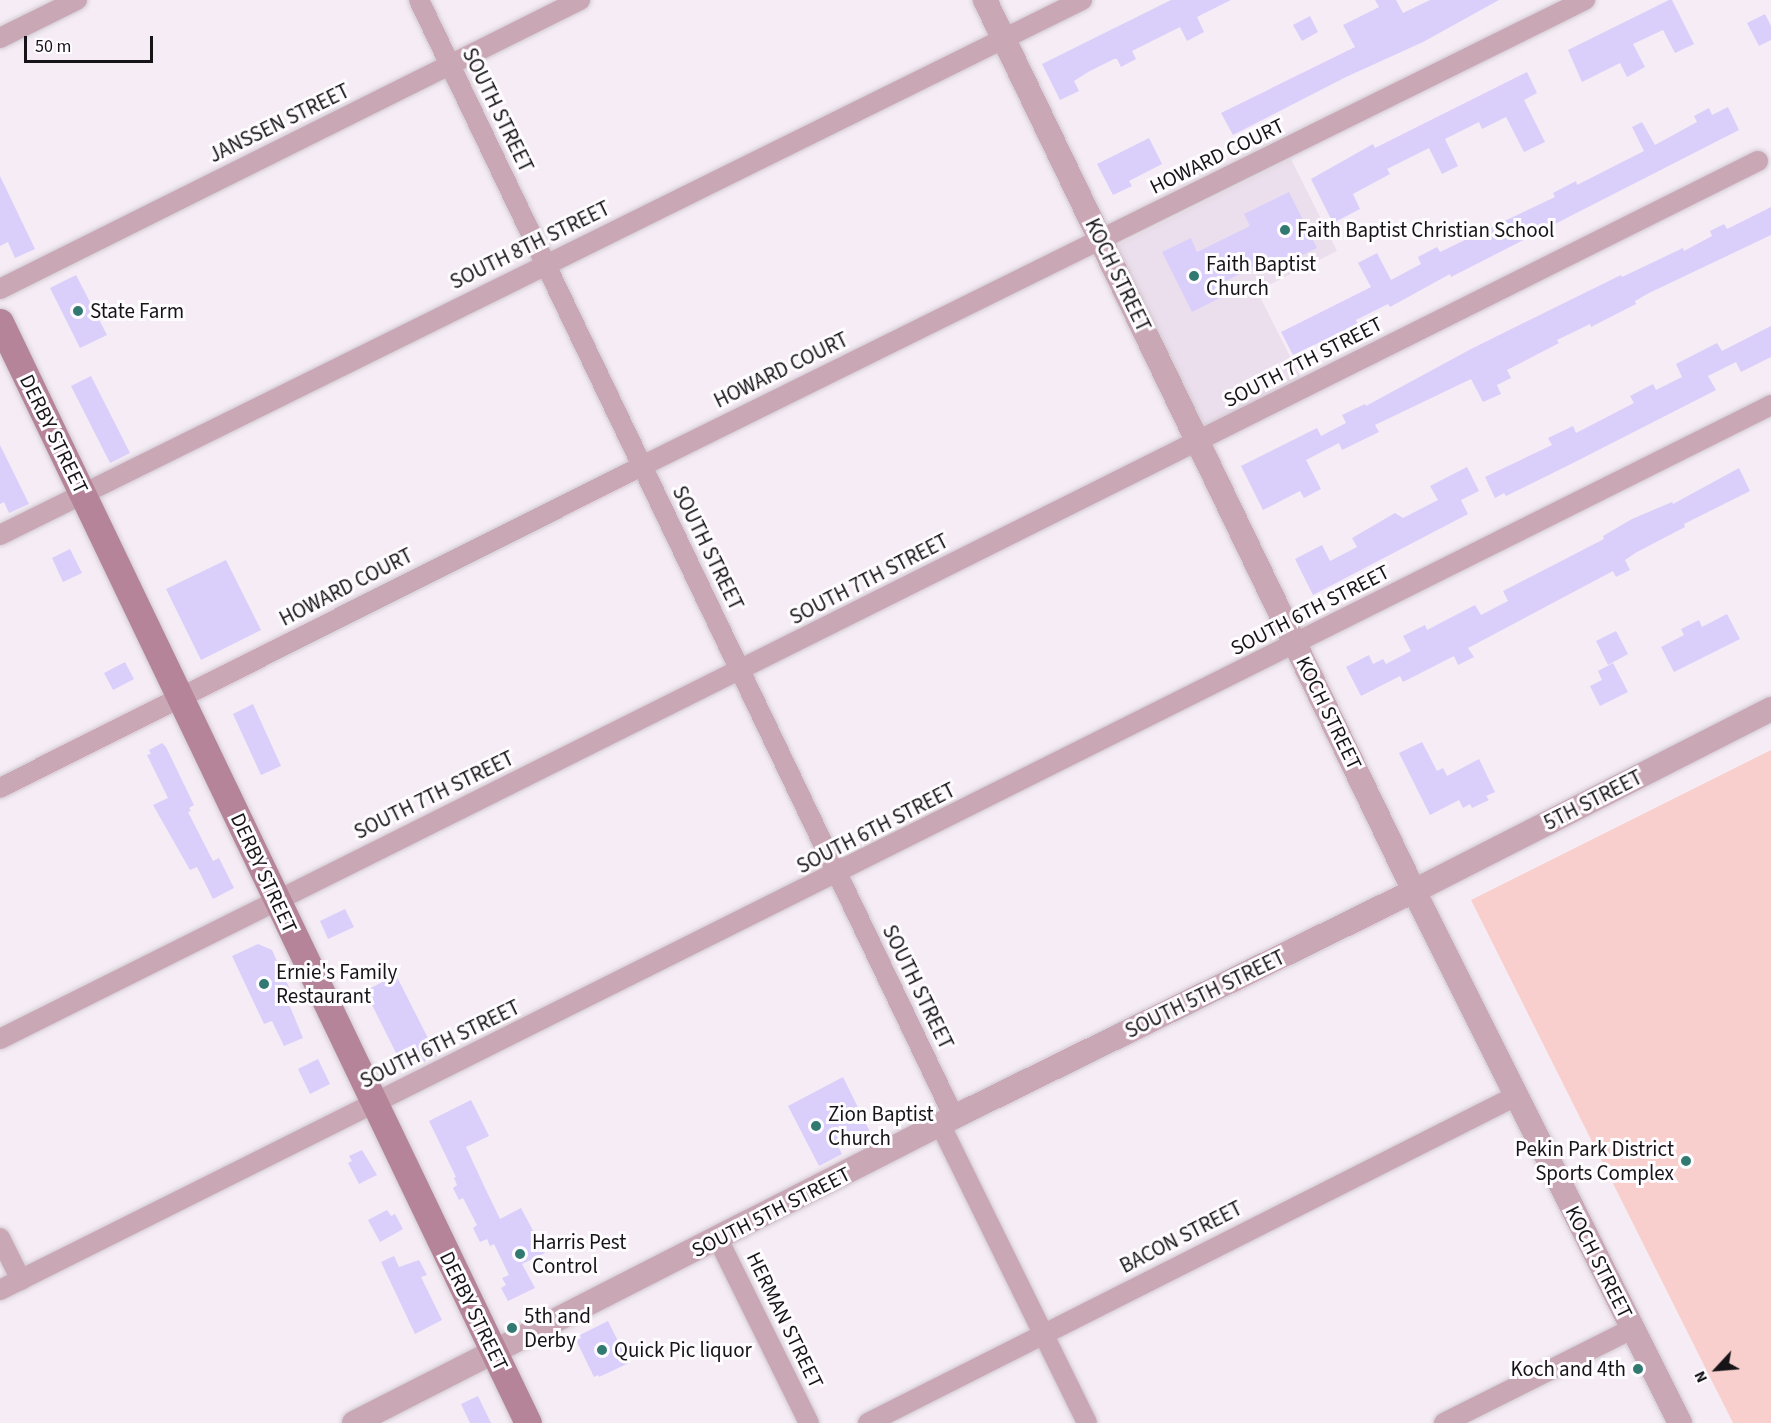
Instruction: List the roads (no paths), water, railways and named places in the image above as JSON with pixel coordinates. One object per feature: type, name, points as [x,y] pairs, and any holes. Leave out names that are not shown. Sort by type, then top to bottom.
[{"type":"main road","name":"DERBY STREET","points":[[0,322],[528,1423]]},
{"type":"street","points":[[0,38],[77,0]]},
{"type":"street","name":"SOUTH STREET","points":[[419,0],[837,874],[1042,1334],[1087,1423]]},
{"type":"street","name":"JANSSEN STREET","points":[[0,289],[580,0]]},
{"type":"street","name":"KOCH STREET","points":[[985,0],[1414,891],[1680,1423]]},
{"type":"street","name":"SOUTH 8TH STREET","points":[[0,535],[1082,0]]},
{"type":"street","name":"HOWARD COURT","points":[[0,788],[642,466],[1585,0]]},
{"type":"street","name":"SOUTH 7TH STREET","points":[[0,1039],[1758,161]]},
{"type":"street","name":"SOUTH 6TH STREET","points":[[0,1290],[837,874],[1771,405]]},
{"type":"street","name":"5TH STREET","points":[[1414,891],[1771,709]]},
{"type":"street","name":"SOUTH 5TH STREET","points":[[354,1423],[494,1354],[947,1121],[1414,891]]},
{"type":"street","name":"BACON STREET","points":[[868,1423],[1516,1096]]},
{"type":"street","points":[[0,1238],[21,1280]]},
{"type":"street","name":"HERMAN STREET","points":[[718,1239],[809,1423]]},
{"type":"street","points":[[1444,1423],[1632,1329]]},
{"type":"place","name":"Faith Baptist Christian School","points":[[1285,230]]},
{"type":"place","name":"Faith Baptist Church","points":[[1194,276]]},
{"type":"place","name":"State Farm","points":[[78,311]]},
{"type":"place","name":"Ernie's Family Restaurant","points":[[264,984]]},
{"type":"place","name":"Zion Baptist Church","points":[[816,1126]]},
{"type":"place","name":"Pekin Park District Sports Complex","points":[[1686,1161]]},
{"type":"place","name":"Harris Pest Control","points":[[520,1254]]},
{"type":"place","name":"5th and Derby","points":[[512,1328]]},
{"type":"place","name":"Quick Pic liquor","points":[[602,1350]]},
{"type":"place","name":"Koch and 4th","points":[[1638,1369]]}]
